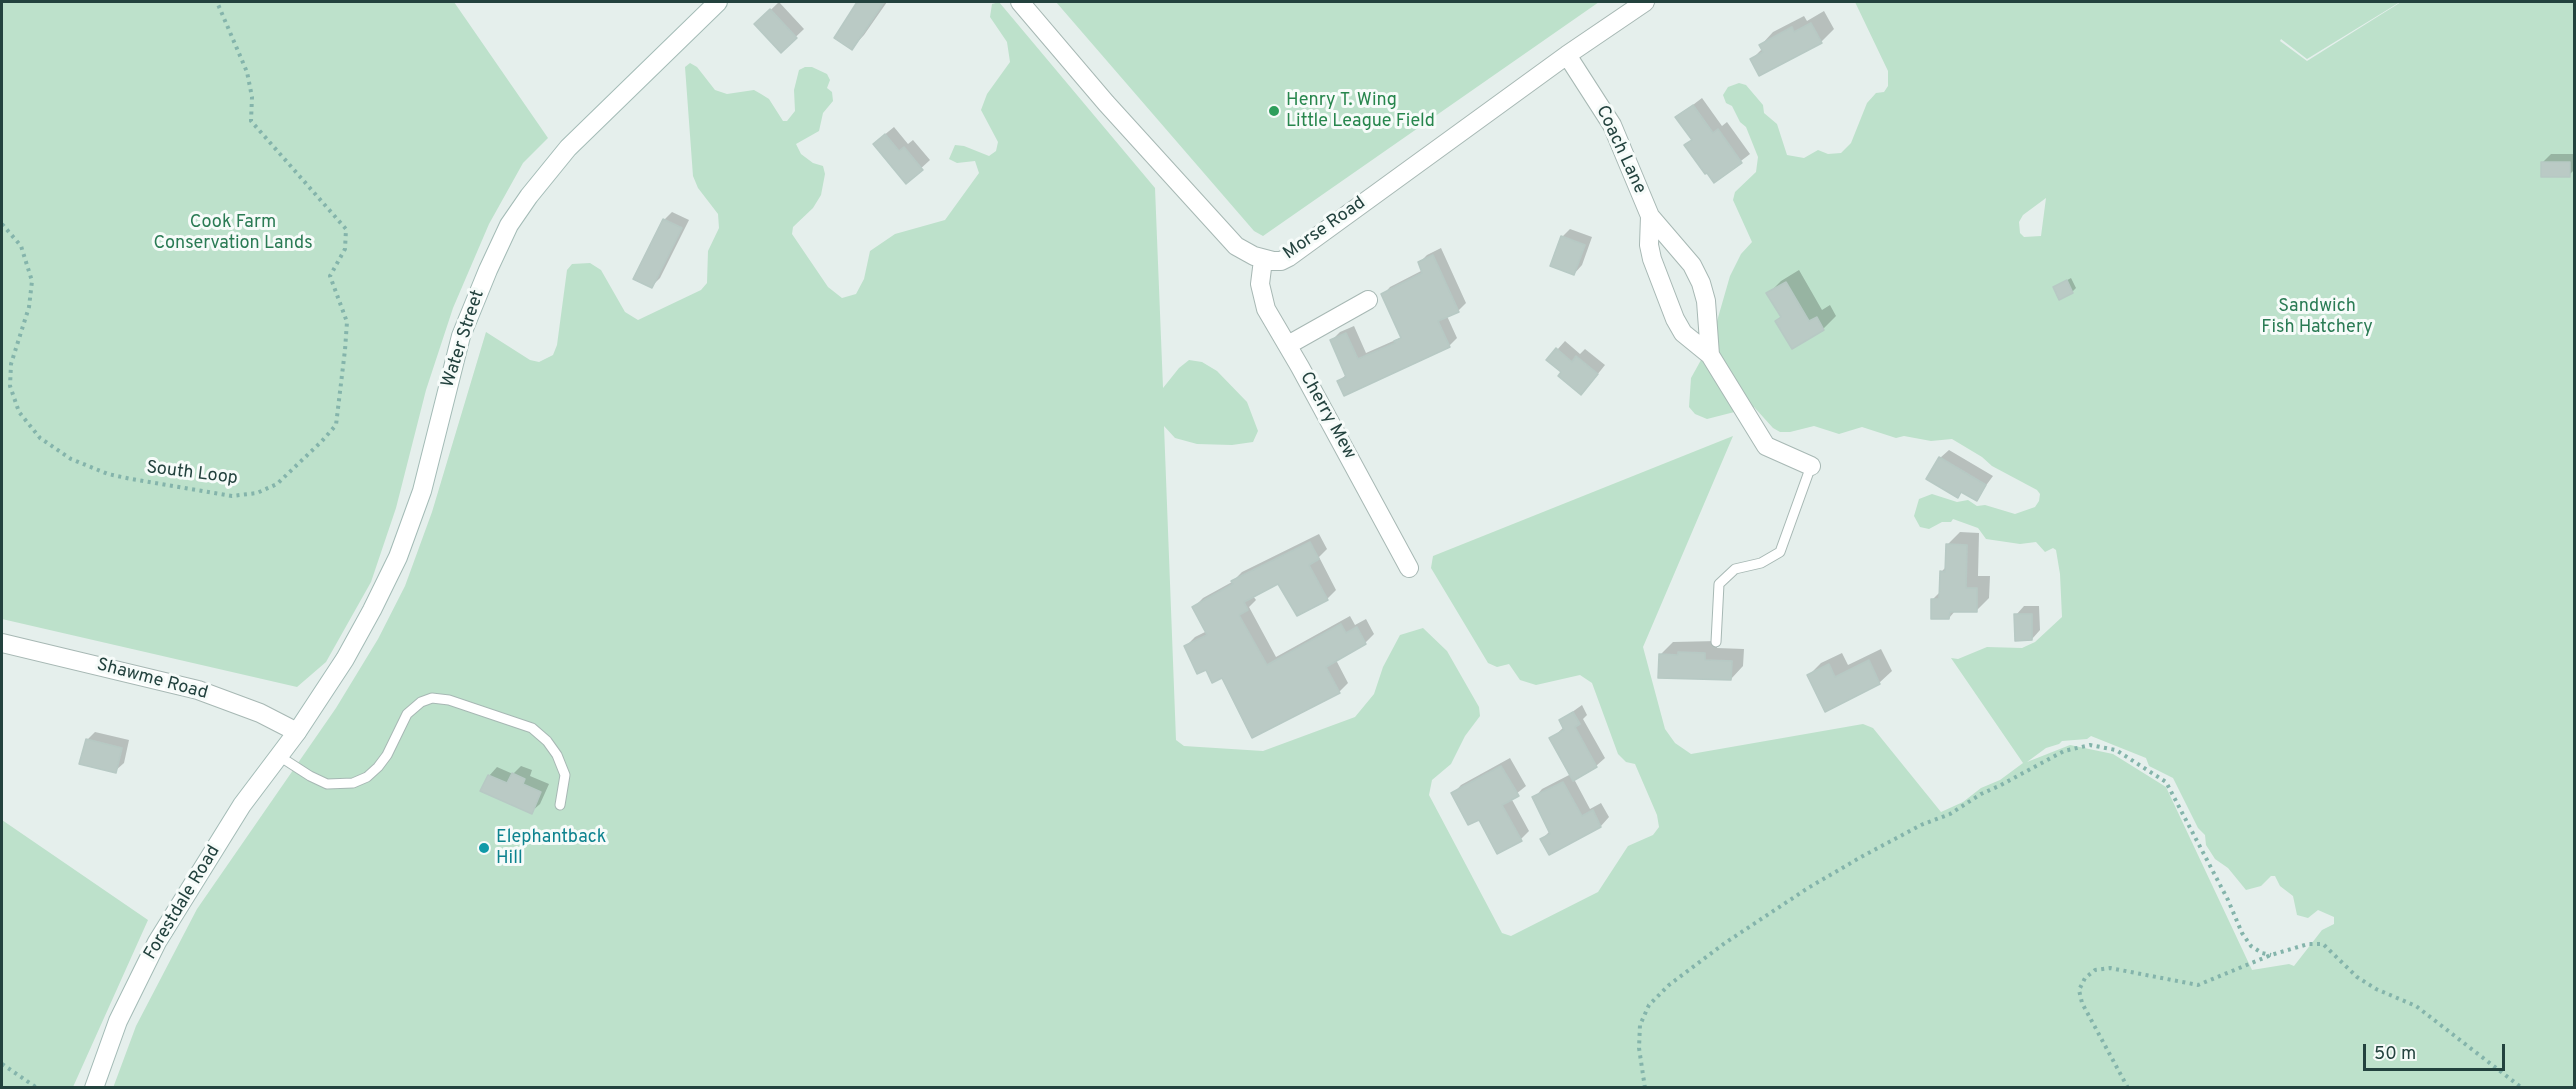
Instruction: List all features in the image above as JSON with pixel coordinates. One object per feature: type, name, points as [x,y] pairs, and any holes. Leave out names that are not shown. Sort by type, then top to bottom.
[{"type":"street","name":"Water Street","points":[[297,732],[345,659],[398,557],[422,491],[461,336],[509,225],[568,148],[718,2]]},
{"type":"street","name":"Morse Road","points":[[1020,2],[1106,103],[1236,246],[1263,260],[1281,261],[1567,55],[1645,2]]},
{"type":"street","name":"Coach Lane","points":[[1567,55],[1612,125],[1650,216],[1692,265],[1701,282],[1706,301],[1710,355]]},
{"type":"street","name":"Coach Lane","points":[[1650,216],[1649,245],[1652,259],[1675,319],[1683,333],[1710,355],[1766,446],[1811,466]]},
{"type":"street","name":"Cherry Mew","points":[[1263,260],[1260,284],[1264,300],[1409,568]]},
{"type":"street","points":[[1288,345],[1368,300]]},
{"type":"street","name":"Shawme Road","points":[[2,643],[198,690],[260,712],[297,732]]},
{"type":"street","name":"Forestdale Road","points":[[94,1088],[118,1021],[157,942],[242,805],[297,732]]},
{"type":"lane","points":[[1716,642],[1719,584],[1735,569],[1761,563],[1780,552],[1811,466]]},
{"type":"lane","points":[[279,756],[327,784],[353,783],[367,777],[378,767],[387,755],[407,714],[421,702],[432,698],[449,700],[532,728],[547,741],[557,755],[565,775],[560,805]]},
{"type":"path","name":"South Loop","points":[[2,224],[21,246],[32,280],[29,307],[11,364],[10,386],[19,412],[40,438],[71,459],[108,474],[232,496],[257,493],[277,484],[322,441],[336,425],[344,366],[347,322],[330,276],[345,249],[346,229],[251,121],[252,97],[247,72],[217,2]]},
{"type":"path","points":[[1645,1088],[1639,1048],[1640,1025],[1649,1005],[1669,985],[1725,943],[1852,862],[1921,825],[1950,814],[1981,794],[2064,751],[2090,745],[2116,750],[2166,782],[2229,900],[2242,933],[2251,946],[2262,953],[2271,955]]},
{"type":"path","points":[[2128,1088],[2082,1003],[2079,990],[2085,978],[2095,970],[2110,968],[2198,985],[2271,955],[2308,944],[2323,944],[2357,977],[2376,989],[2416,1006],[2522,1088]]},
{"type":"path","points":[[2,1064],[37,1088]]},
{"type":"green space","name":"Cook Farm Conservation Lands","points":[[2,2],[454,2],[548,138],[523,163],[489,224],[453,308],[426,390],[396,508],[371,582],[326,662],[297,687],[2,619]]},
{"type":"green space","name":"Sandwich Fish Hatchery","points":[[999,2],[1155,188],[1163,388],[1179,368],[1189,360],[1202,362],[1217,371],[1247,402],[1258,431],[1253,442],[1232,445],[1197,444],[1175,438],[1164,426],[1176,740],[1184,746],[1263,751],[1355,717],[1374,694],[1383,667],[1400,635],[1423,628],[1447,651],[1479,707],[1480,716],[1465,736],[1451,764],[1432,780],[1429,795],[1502,933],[1511,936],[1598,892],[1628,846],[1653,835],[1659,827],[1657,815],[1635,764],[1626,762],[1618,754],[1592,683],[1580,675],[1536,685],[1520,680],[1509,664],[1497,667],[1488,663],[1431,568],[1433,556],[1733,436],[1643,647],[1665,729],[1675,743],[1691,754],[1863,724],[1873,728],[1941,812],[1963,802],[1981,788],[2000,780],[2023,763],[1951,658],[1958,659],[1987,647],[2022,648],[2035,642],[2062,617],[2060,574],[2056,550],[2053,548],[2045,552],[2036,542],[2020,544],[1986,539],[1978,528],[1953,519],[1951,522],[1942,522],[1929,529],[1920,527],[1914,516],[1919,499],[1932,494],[1957,502],[1968,500],[1977,506],[1985,505],[2015,514],[2035,507],[2039,501],[2040,494],[2037,490],[1992,466],[1982,457],[1952,439],[1931,441],[1904,436],[1896,438],[1862,427],[1839,434],[1814,426],[1780,432],[1773,428],[1754,407],[1707,419],[1695,414],[1689,407],[1691,378],[1711,342],[1730,276],[1741,254],[1752,242],[1733,200],[1735,192],[1756,172],[1758,157],[1746,127],[1740,122],[1732,106],[1726,103],[1723,95],[1728,87],[1739,83],[1746,85],[1763,105],[1764,113],[1777,124],[1787,155],[1804,158],[1818,150],[1828,154],[1841,153],[1851,143],[1867,103],[1876,93],[1884,92],[1888,86],[1888,71],[1855,2],[2400,2],[2307,59],[2281,39],[2280,41],[2307,61],[2401,2],[2574,2],[2574,1087],[113,1088],[136,1026],[197,909],[336,708],[378,639],[405,586],[432,512],[486,332],[530,360],[539,362],[553,355],[557,345],[567,270],[572,264],[590,263],[601,270],[625,312],[638,320],[701,290],[707,283],[708,251],[719,228],[718,214],[698,188],[693,176],[685,67],[690,63],[697,67],[715,90],[727,94],[754,90],[769,99],[783,121],[787,121],[795,111],[794,90],[799,70],[812,67],[827,74],[830,80],[827,88],[832,92],[833,101],[823,113],[819,131],[796,144],[801,154],[813,163],[823,166],[825,174],[821,195],[813,208],[793,227],[792,234],[828,287],[842,298],[856,294],[864,279],[870,251],[895,234],[945,220],[979,173],[975,161],[957,163],[949,159],[955,145],[964,146],[989,156],[996,151],[998,142],[981,110],[987,94],[1010,62],[1007,42],[990,17],[992,4]],"holes":[[[2046,198],[2041,236],[2024,237],[2020,233],[2019,222],[2023,215]],[[2091,736],[2146,758],[2149,766],[2173,778],[2198,828],[2205,835],[2206,845],[2215,859],[2228,868],[2246,890],[2261,886],[2271,876],[2275,876],[2280,886],[2293,896],[2297,915],[2308,918],[2318,910],[2334,917],[2334,924],[2322,930],[2294,966],[2289,964],[2252,970],[2166,787],[2113,754],[2070,745],[2027,762],[2046,748],[2062,741],[2087,739]]]},
{"type":"green space","points":[[1056,2],[1599,2],[1263,236],[1254,231]]},
{"type":"green space","points":[[2,820],[148,920],[73,1087],[2,1087]]},
{"type":"building","points":[[857,2],[884,2],[852,50],[834,38]]},
{"type":"building","points":[[770,9],[797,38],[781,53],[754,24]]},
{"type":"building","points":[[1811,23],[1822,43],[1759,76],[1750,59],[1763,52],[1759,45],[1792,27],[1794,32]]},
{"type":"building","points":[[1693,105],[1713,133],[1718,129],[1742,163],[1714,183],[1684,145],[1692,140],[1675,117]]},
{"type":"building","points":[[885,134],[899,151],[904,147],[923,170],[906,184],[873,144]]},
{"type":"building","points":[[2541,162],[2570,162],[2570,177],[2541,177]]},
{"type":"building","points":[[663,219],[682,228],[652,288],[633,279]]},
{"type":"building","points":[[1561,236],[1585,245],[1574,275],[1550,266]]},
{"type":"building","points":[[1433,255],[1459,312],[1438,321],[1450,347],[1344,396],[1337,381],[1346,377],[1330,340],[1346,333],[1358,359],[1395,343],[1394,341],[1401,338],[1381,294],[1422,273],[1418,262]]},
{"type":"building","points":[[2067,280],[2073,293],[2059,300],[2053,287]]},
{"type":"building","points":[[1786,282],[1809,321],[1817,317],[1824,330],[1792,349],[1775,321],[1781,317],[1766,293]]},
{"type":"building","points":[[1556,348],[1572,362],[1576,356],[1598,374],[1581,395],[1558,376],[1561,372],[1546,360]]},
{"type":"building","points":[[1939,457],[1986,485],[1977,501],[1961,492],[1958,498],[1926,479]]},
{"type":"building","points":[[1310,542],[1319,559],[1309,565],[1328,600],[1297,616],[1278,584],[1244,602],[1248,610],[1239,615],[1267,665],[1341,624],[1346,633],[1357,627],[1366,644],[1326,667],[1340,693],[1252,738],[1222,678],[1212,683],[1206,670],[1197,674],[1184,646],[1207,635],[1192,607],[1233,584],[1231,581]]},
{"type":"building","points":[[1946,544],[1967,545],[1966,588],[1977,588],[1977,612],[1950,612],[1949,619],[1931,619],[1931,599],[1939,599],[1940,571],[1945,572]]},
{"type":"building","points":[[2014,614],[2032,614],[2032,640],[2015,641]]},
{"type":"building","points":[[1678,652],[1705,653],[1705,660],[1732,661],[1731,680],[1658,678],[1659,654],[1678,655]]},
{"type":"building","points":[[1869,660],[1880,684],[1825,712],[1807,675],[1829,664],[1835,677]]},
{"type":"building","points":[[1573,712],[1580,724],[1575,727],[1597,767],[1573,781],[1549,738],[1564,730],[1559,720]]},
{"type":"building","points":[[86,739],[122,748],[116,773],[79,764]]},
{"type":"building","points":[[1501,766],[1519,796],[1502,805],[1522,841],[1497,854],[1479,820],[1468,825],[1451,793]]},
{"type":"building","points":[[512,773],[525,779],[523,784],[541,792],[532,814],[480,791],[488,775],[507,783]]},
{"type":"building","points":[[1563,782],[1582,816],[1593,810],[1601,827],[1549,855],[1540,839],[1550,834],[1532,797]]},
{"type":"place","name":"Henry T. Wing Little League Field","points":[[1274,111]]},
{"type":"place","name":"Elephantback Hill","points":[[484,848]]}]
